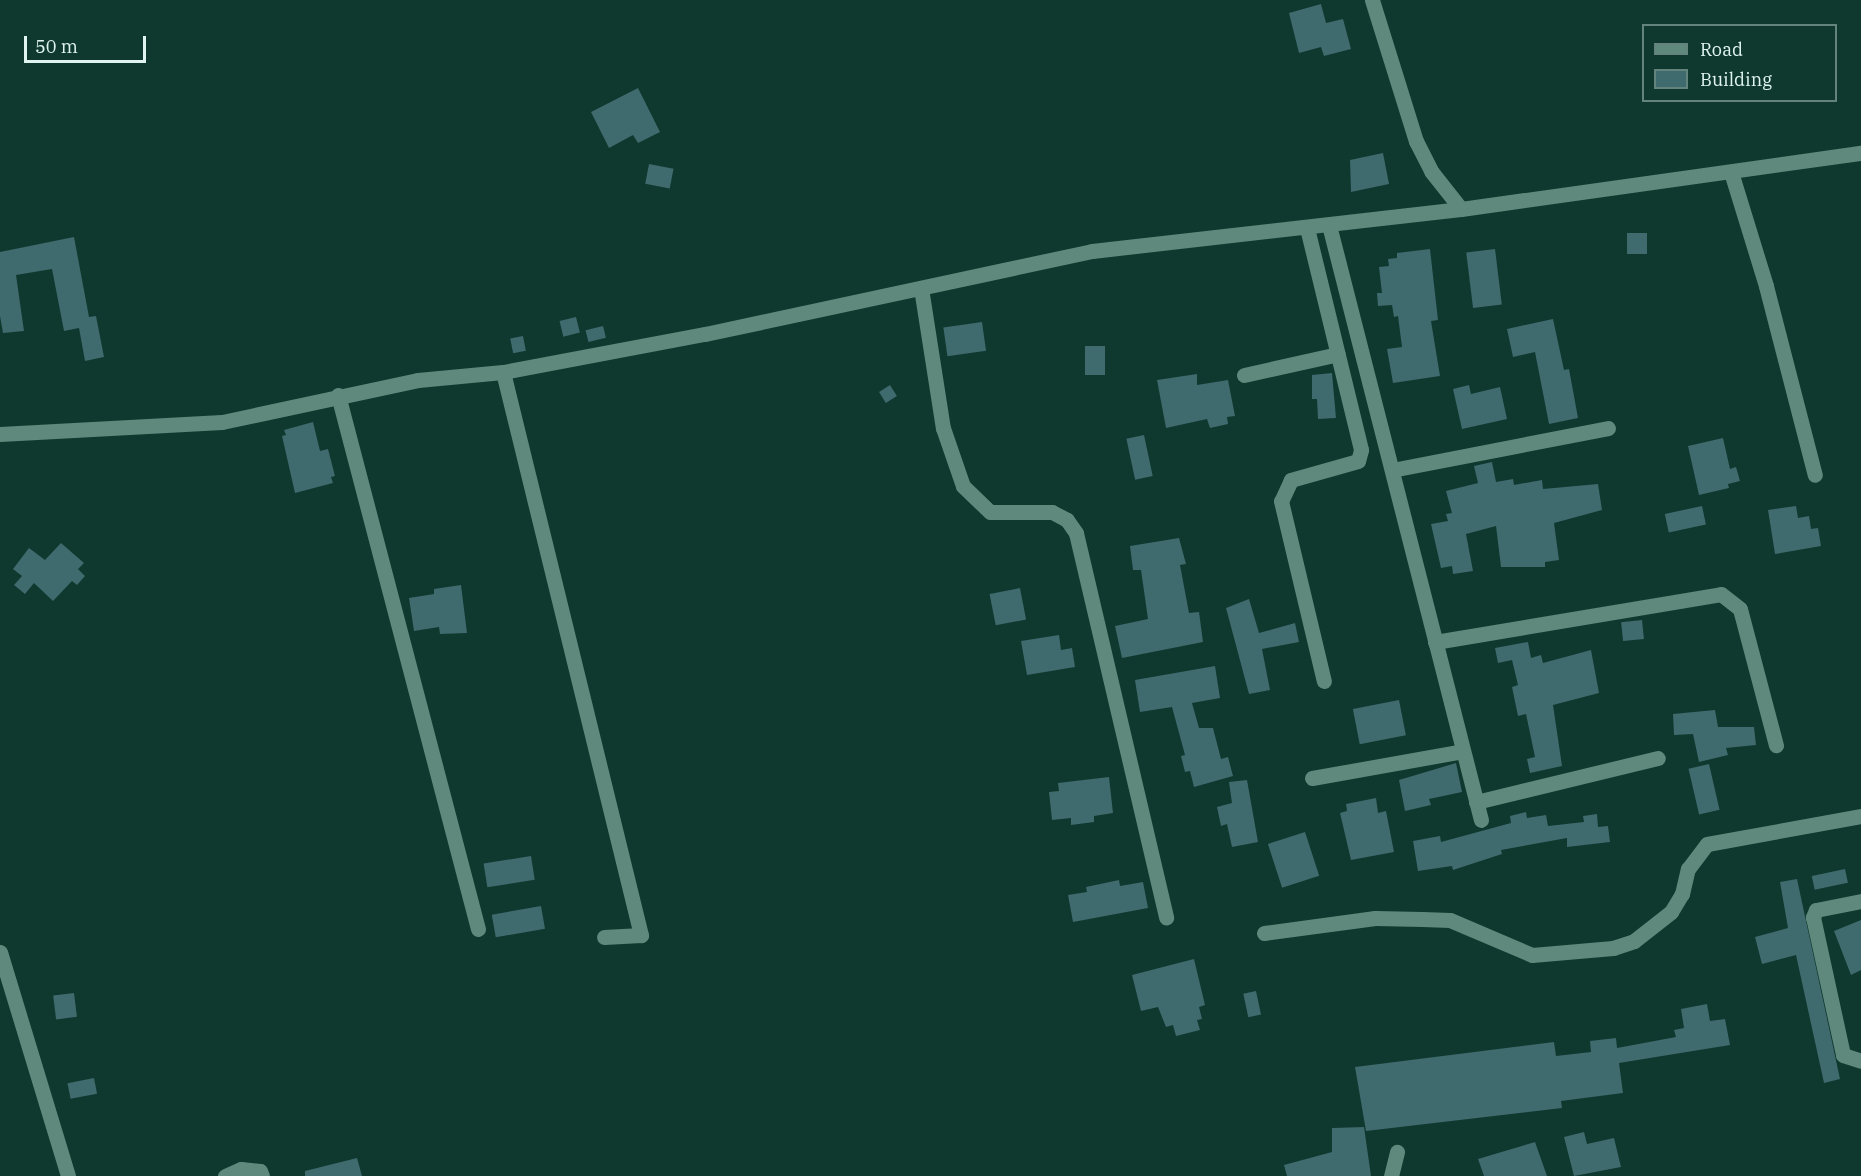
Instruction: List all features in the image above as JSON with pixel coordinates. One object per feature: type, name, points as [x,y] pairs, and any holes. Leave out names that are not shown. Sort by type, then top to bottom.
[{"type":"street","points":[[1372,0],[1416,141],[1431,171],[1461,209]]},
{"type":"street","points":[[0,434],[222,422],[338,395],[417,380],[503,372],[705,334],[1092,251],[1461,209],[1861,153]]},
{"type":"street","points":[[1731,172],[1766,286],[1815,475]]},
{"type":"street","points":[[1329,225],[1480,820]]},
{"type":"street","points":[[1307,228],[1361,457],[1291,480],[1281,501],[1324,681]]},
{"type":"street","points":[[921,288],[943,428],[963,486],[990,512],[1052,512],[1066,520],[1076,533],[1166,918]]},
{"type":"street","points":[[1244,375],[1338,354]]},
{"type":"street","points":[[503,372],[641,935],[604,937]]},
{"type":"street","points":[[338,395],[478,929]]},
{"type":"street","points":[[1392,470],[1608,428]]},
{"type":"street","points":[[1435,642],[1721,594],[1740,609],[1776,745]]},
{"type":"street","points":[[1312,778],[1463,751]]},
{"type":"street","points":[[1476,802],[1658,759]]},
{"type":"street","points":[[1264,933],[1375,918],[1450,920],[1532,955],[1613,948],[1634,941],[1671,912],[1682,894],[1688,869],[1707,844],[1861,816]]},
{"type":"street","points":[[1861,900],[1816,910],[1813,916],[1843,1055],[1861,1061]]},
{"type":"street","points":[[0,952],[68,1176]]},
{"type":"street","points":[[1391,1176],[1396,1152]]},
{"type":"street","points":[[225,1176],[241,1169],[260,1171],[262,1176]]},
{"type":"building","points":[[1321,4],[1326,23],[1343,19],[1351,49],[1324,56],[1321,47],[1299,53],[1289,13]]},
{"type":"building","points":[[638,88],[660,132],[638,143],[633,135],[609,148],[591,112]]},
{"type":"building","points":[[1383,153],[1389,184],[1351,192],[1350,160]]},
{"type":"building","points":[[649,164],[674,169],[670,188],[645,184]]},
{"type":"building","points":[[1627,233],[1647,233],[1647,254],[1627,254]]},
{"type":"building","points":[[74,237],[89,317],[96,316],[104,357],[85,361],[79,328],[64,331],[52,269],[16,275],[24,331],[3,333],[0,316],[0,252]]},
{"type":"building","points":[[1430,249],[1438,320],[1431,321],[1440,376],[1393,383],[1387,349],[1402,347],[1398,316],[1394,317],[1392,305],[1378,306],[1377,293],[1382,293],[1379,267],[1389,266],[1388,259],[1397,258],[1397,253]]},
{"type":"building","points":[[1495,249],[1502,305],[1473,308],[1466,253]]},
{"type":"building","points":[[576,317],[580,333],[563,337],[560,321]]},
{"type":"building","points":[[1553,319],[1564,370],[1569,369],[1578,418],[1549,424],[1535,352],[1513,357],[1507,329]]},
{"type":"building","points":[[982,322],[986,351],[947,356],[943,327]]},
{"type":"building","points":[[603,326],[606,338],[588,342],[586,330]]},
{"type":"building","points":[[523,336],[526,351],[513,353],[510,338]]},
{"type":"building","points":[[1085,346],[1105,346],[1105,375],[1085,375]]},
{"type":"building","points":[[1332,373],[1336,418],[1318,419],[1317,399],[1312,399],[1312,375]]},
{"type":"building","points":[[1197,374],[1197,385],[1228,380],[1235,416],[1227,417],[1228,424],[1210,428],[1207,419],[1166,428],[1157,380]]},
{"type":"building","points":[[890,385],[897,396],[886,403],[879,392]]},
{"type":"building","points":[[1469,385],[1471,394],[1500,387],[1507,419],[1462,429],[1453,389]]},
{"type":"building","points":[[313,422],[320,451],[328,449],[335,476],[331,477],[333,483],[295,493],[282,436],[286,435],[284,430]]},
{"type":"building","points":[[1144,435],[1153,476],[1135,480],[1126,439]]},
{"type":"building","points":[[1723,438],[1730,469],[1736,467],[1740,481],[1728,484],[1729,488],[1699,495],[1688,446]]},
{"type":"building","points":[[1492,462],[1496,482],[1513,479],[1514,485],[1542,480],[1543,489],[1598,484],[1602,510],[1554,523],[1559,560],[1545,562],[1545,567],[1501,567],[1496,526],[1466,534],[1473,571],[1453,574],[1452,566],[1441,568],[1431,524],[1448,521],[1446,514],[1452,513],[1446,491],[1478,483],[1474,466]]},
{"type":"building","points":[[1702,506],[1706,525],[1669,532],[1665,514]]},
{"type":"building","points":[[1796,506],[1798,518],[1809,516],[1811,529],[1818,528],[1821,546],[1775,554],[1768,510]]},
{"type":"building","points":[[1179,538],[1186,564],[1180,565],[1189,613],[1199,612],[1203,642],[1122,658],[1115,626],[1148,619],[1141,570],[1133,570],[1130,546]]},
{"type":"building","points":[[61,543],[84,563],[78,569],[85,576],[77,585],[72,581],[53,601],[34,583],[25,594],[14,585],[22,576],[13,569],[29,548],[45,560]]},
{"type":"building","points":[[461,585],[467,633],[440,634],[439,627],[414,631],[409,598],[434,594],[434,589]]},
{"type":"building","points":[[1020,588],[1026,619],[996,625],[990,594]]},
{"type":"building","points":[[1249,599],[1259,633],[1295,623],[1299,642],[1262,649],[1270,690],[1249,694],[1226,608]]},
{"type":"building","points":[[1642,620],[1644,639],[1623,641],[1621,622]]},
{"type":"building","points":[[1059,635],[1061,650],[1072,648],[1075,667],[1027,675],[1021,641]]},
{"type":"building","points":[[1528,642],[1531,658],[1541,655],[1543,663],[1591,650],[1599,693],[1553,705],[1562,766],[1530,773],[1527,759],[1535,757],[1526,714],[1518,716],[1512,687],[1518,685],[1512,660],[1498,663],[1495,648]]},
{"type":"building","points":[[1215,666],[1220,698],[1192,703],[1199,728],[1213,728],[1221,759],[1228,757],[1233,776],[1194,787],[1190,771],[1185,772],[1181,756],[1185,755],[1172,707],[1140,712],[1135,680]]},
{"type":"building","points":[[1399,700],[1406,735],[1360,744],[1353,709]]},
{"type":"building","points":[[1715,710],[1718,727],[1754,727],[1756,745],[1726,748],[1728,755],[1699,762],[1693,734],[1674,735],[1673,714]]},
{"type":"building","points":[[1456,763],[1462,792],[1429,799],[1431,805],[1405,811],[1399,780]]},
{"type":"building","points":[[1709,764],[1720,810],[1699,815],[1689,769]]},
{"type":"building","points":[[1109,777],[1113,813],[1094,816],[1094,822],[1071,825],[1071,818],[1052,820],[1049,792],[1059,791],[1058,783]]},
{"type":"building","points":[[1247,780],[1258,842],[1232,847],[1227,824],[1221,826],[1217,807],[1232,803],[1229,782]]},
{"type":"building","points":[[1376,798],[1378,813],[1386,811],[1394,852],[1351,860],[1340,813],[1347,811],[1346,804]]},
{"type":"building","points":[[1526,812],[1527,818],[1546,815],[1548,826],[1584,822],[1583,816],[1597,814],[1598,827],[1608,826],[1610,842],[1567,847],[1567,838],[1501,850],[1502,854],[1453,870],[1452,866],[1418,871],[1413,841],[1440,836],[1441,842],[1511,823],[1510,816]]},
{"type":"building","points":[[1305,832],[1319,876],[1282,888],[1268,844]]},
{"type":"building","points":[[531,856],[535,880],[487,887],[484,864]]},
{"type":"building","points":[[1845,869],[1848,883],[1815,890],[1812,876]]},
{"type":"building","points":[[1797,879],[1840,1079],[1824,1083],[1796,955],[1762,964],[1755,937],[1788,928],[1780,882]]},
{"type":"building","points":[[1119,880],[1120,886],[1143,882],[1148,908],[1073,922],[1068,895],[1087,892],[1086,887]]},
{"type":"building","points":[[541,906],[545,929],[496,937],[492,915]]},
{"type":"building","points":[[1861,920],[1861,970],[1851,975],[1834,931]]},
{"type":"building","points":[[1194,959],[1205,1005],[1199,1007],[1202,1019],[1197,1020],[1200,1030],[1176,1036],[1173,1025],[1166,1027],[1158,1007],[1141,1011],[1132,975]]},
{"type":"building","points":[[1256,991],[1261,1014],[1248,1017],[1243,994]]},
{"type":"building","points":[[74,993],[77,1017],[56,1019],[53,996]]},
{"type":"building","points":[[1707,1004],[1710,1021],[1725,1019],[1730,1045],[1619,1063],[1623,1093],[1561,1101],[1562,1108],[1366,1131],[1355,1067],[1554,1042],[1556,1056],[1591,1052],[1590,1041],[1616,1038],[1617,1048],[1676,1037],[1674,1030],[1684,1028],[1681,1009]]},
{"type":"building","points":[[94,1078],[97,1094],[71,1099],[67,1083]]},
{"type":"building","points":[[1364,1127],[1371,1176],[1287,1176],[1284,1165],[1332,1152],[1332,1128]]},
{"type":"building","points":[[1584,1132],[1587,1144],[1614,1138],[1621,1167],[1574,1176],[1564,1137]]},
{"type":"building","points":[[1535,1142],[1547,1176],[1484,1176],[1478,1159]]},
{"type":"building","points":[[357,1158],[362,1176],[305,1176],[305,1171]]}]
